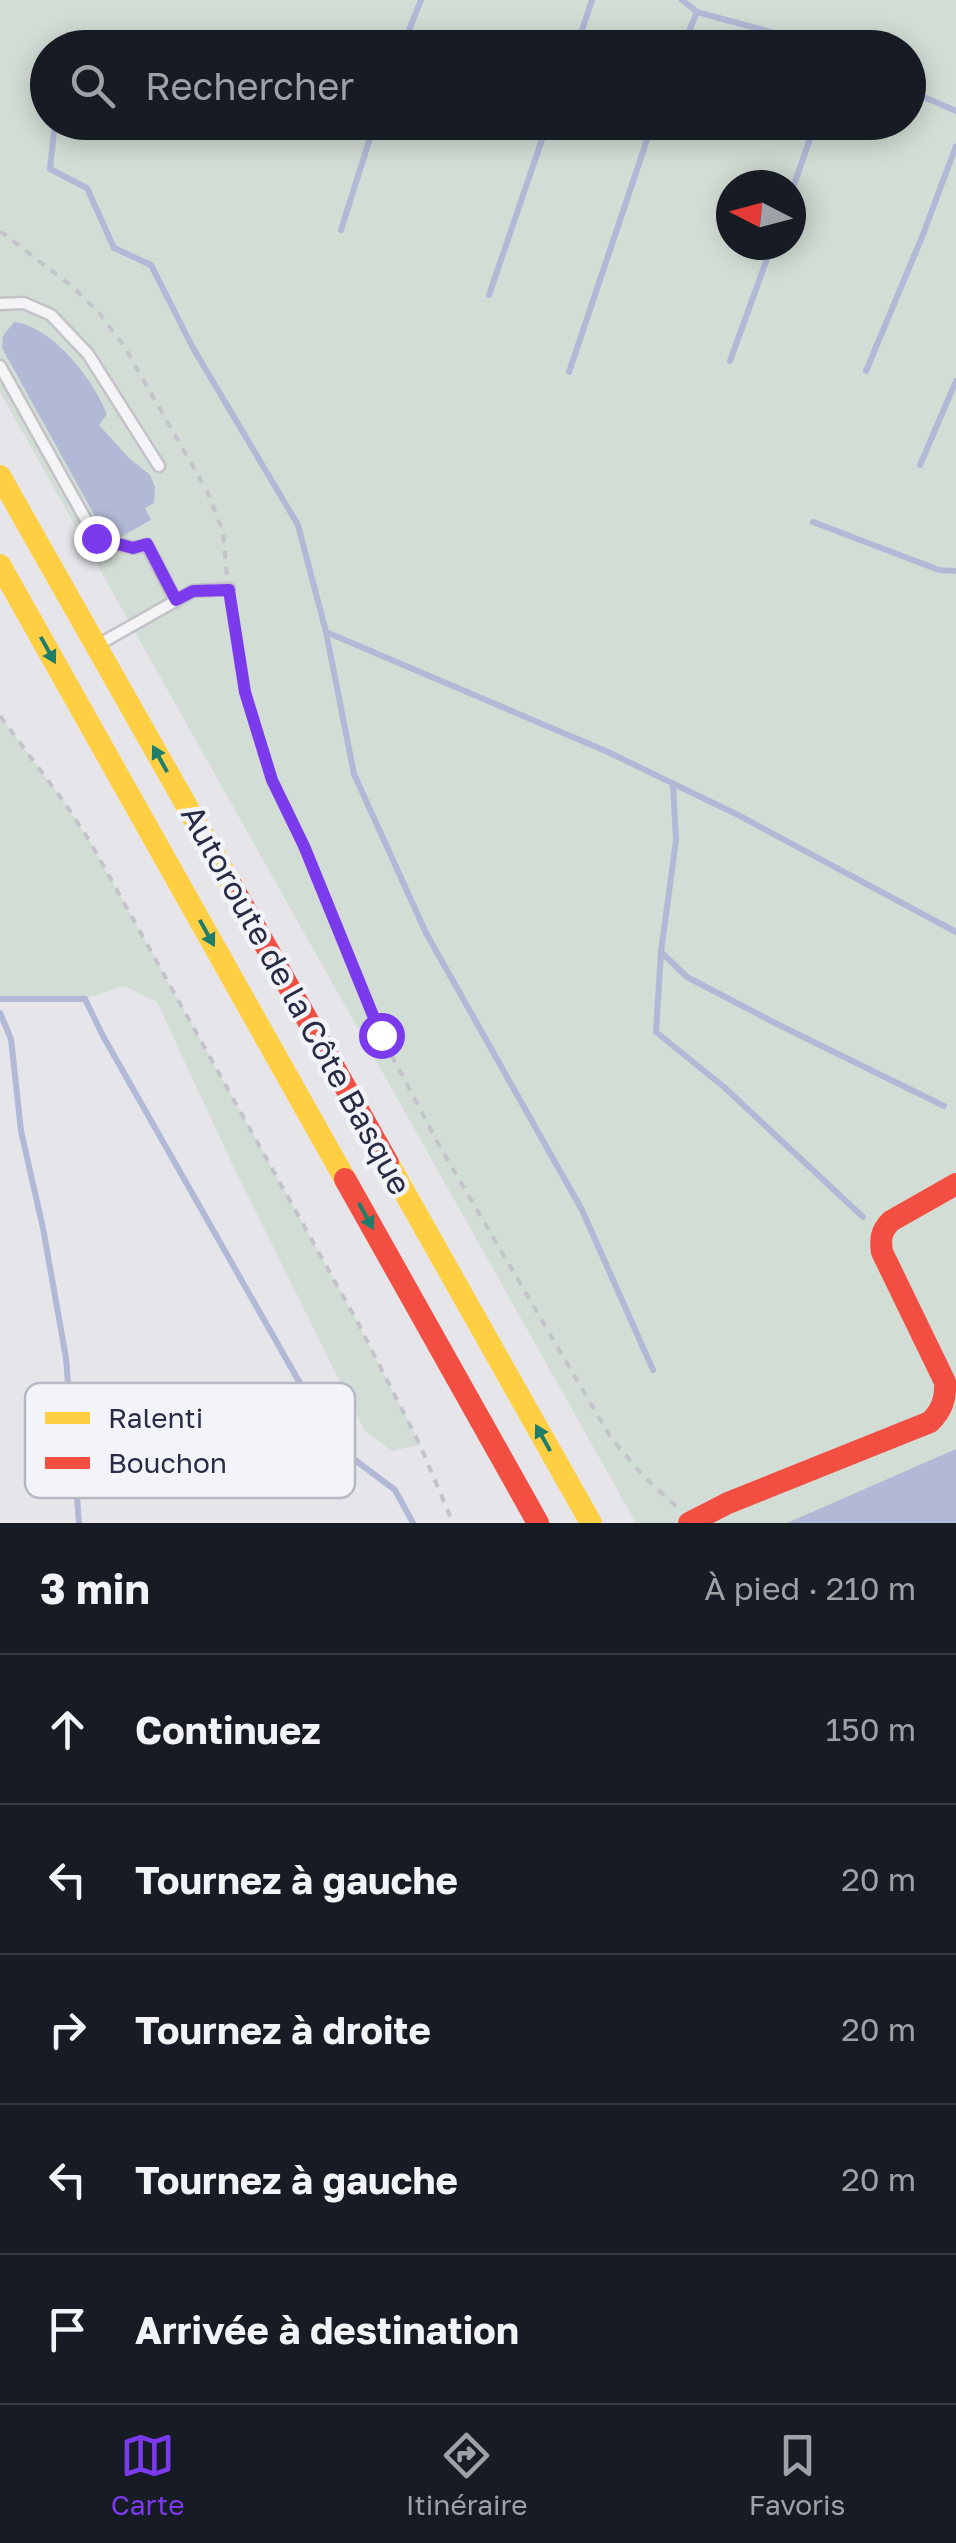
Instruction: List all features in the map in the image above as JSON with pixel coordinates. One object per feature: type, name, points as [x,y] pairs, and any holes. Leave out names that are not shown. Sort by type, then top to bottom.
[{"type":"main road","name":"Autoroute de la Côte Basque","points":[[0,476],[592,1523]]},
{"type":"main road","name":"Autoroute de la Côte Basque","points":[[0,564],[538,1523]]},
{"type":"main road","points":[[690,1522],[930,1422],[943,1409],[946,1382],[882,1252],[879,1238],[891,1220],[956,1184]]},
{"type":"lane","points":[[0,304],[24,303],[51,316],[88,354],[159,466]]},
{"type":"lane","points":[[0,366],[96,538],[133,548],[147,544],[176,600]]},
{"type":"lane","points":[[96,646],[193,591],[229,590]]},
{"type":"path","points":[[0,231],[74,288],[100,314],[124,346],[207,491],[224,532],[245,692],[272,780],[304,846],[381,1035],[440,1147],[610,1438],[690,1522]]},
{"type":"path","points":[[0,716],[89,840],[358,1323],[420,1444],[453,1523]]},
{"type":"shaded area","points":[[0,0],[956,0],[956,1523],[636,1523],[0,392]]},
{"type":"shaded area","points":[[0,716],[89,840],[358,1323],[420,1445],[392,1451],[364,1430],[355,1412],[355,1383],[341,1383],[157,1002],[124,986],[85,999],[0,999]]},
{"type":"water","points":[[14,322],[43,333],[82,371],[107,414],[99,425],[150,475],[155,487],[154,503],[145,508],[151,520],[119,538],[106,536],[2,348],[3,336]]},
{"type":"water","points":[[956,1449],[956,1523],[787,1523]]},
{"type":"waterway","points":[[409,30],[421,0]]},
{"type":"waterway","points":[[582,30],[592,0]]},
{"type":"waterway","points":[[682,0],[697,12],[764,30]]},
{"type":"waterway","points":[[690,30],[697,12]]},
{"type":"waterway","points":[[926,98],[956,111]]},
{"type":"waterway","points":[[53,140],[50,169],[87,188],[114,248],[151,265],[193,348],[298,525],[326,632],[354,774],[426,933],[582,1210],[653,1370]]},
{"type":"waterway","points":[[341,230],[369,140]]},
{"type":"waterway","points":[[489,295],[542,140]]},
{"type":"waterway","points":[[569,372],[647,140]]},
{"type":"waterway","points":[[799,170],[810,140]]},
{"type":"waterway","points":[[866,371],[956,146]]},
{"type":"waterway","points":[[730,361],[767,260]]},
{"type":"waterway","points":[[920,465],[956,381]]},
{"type":"waterway","points":[[813,522],[939,570],[956,571]]},
{"type":"waterway","points":[[326,632],[608,752],[738,815],[956,932]]},
{"type":"waterway","points":[[673,784],[676,840],[661,952],[687,977],[944,1106]]},
{"type":"waterway","points":[[661,952],[656,1032],[724,1087],[863,1217]]},
{"type":"waterway","points":[[0,999],[85,999],[300,1383]]},
{"type":"waterway","points":[[0,1013],[11,1039],[21,1131],[43,1228],[68,1383]]},
{"type":"waterway","points":[[355,1460],[395,1490],[413,1523]]},
{"type":"waterway","points":[[77,1498],[79,1523]]},
{"type":"traffic: slow","points":[[0,476],[232,886]]},
{"type":"traffic: slow","points":[[0,565],[345,1179]]},
{"type":"traffic: slow","points":[[388,1163],[591,1523]]},
{"type":"traffic: jam","points":[[232,886],[388,1163]]},
{"type":"traffic: jam","points":[[345,1179],[538,1523]]},
{"type":"traffic: jam","points":[[689,1523],[728,1503],[934,1418],[942,1404],[945,1382],[882,1252],[881,1239],[891,1221],[956,1184]]},
{"type":"route","points":[[96,538],[133,548],[147,544],[176,600],[193,591],[229,590],[245,692],[272,780],[304,846],[381,1035]]}]
